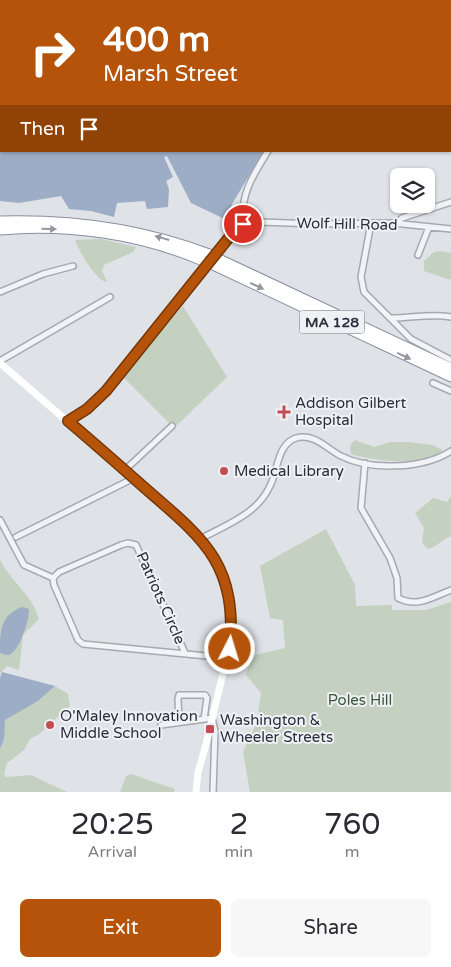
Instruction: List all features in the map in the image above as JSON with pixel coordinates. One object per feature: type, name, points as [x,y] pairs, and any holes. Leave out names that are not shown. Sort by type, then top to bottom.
[{"type":"highway","name":"MA 128","points":[[0,221],[62,221],[110,226],[156,236],[451,368]]},
{"type":"highway","name":"MA 128","points":[[0,230],[46,228],[98,233],[158,245],[206,258]]},
{"type":"highway","name":"MA 128","points":[[216,262],[451,377]]},
{"type":"main road","points":[[0,362],[202,538],[220,568],[230,598],[232,620],[227,658],[196,792]]},
{"type":"street","points":[[68,421],[87,409],[106,391],[235,230],[243,224],[244,197],[252,178],[267,152]]},
{"type":"street","points":[[396,224],[402,218],[451,202]]},
{"type":"street","name":"Wolf Hill Road","points":[[243,224],[261,222],[316,224],[371,222],[451,229]]},
{"type":"street","points":[[371,222],[362,266],[361,286],[368,297],[415,342],[451,360]]},
{"type":"street","points":[[418,256],[429,227]]},
{"type":"street","points":[[0,292],[43,274],[73,266]]},
{"type":"street","points":[[0,362],[110,298]]},
{"type":"street","points":[[391,318],[416,318],[429,314],[451,317]]},
{"type":"street","points":[[433,383],[451,390]]},
{"type":"street","points":[[125,470],[172,426]]},
{"type":"street","points":[[202,538],[245,516],[258,505],[270,487],[282,450],[290,440],[308,437],[340,455],[365,463],[418,464],[438,459],[451,451]]},
{"type":"street","points":[[365,463],[361,508],[390,558],[397,578],[398,598],[414,603],[432,599],[451,590]]},
{"type":"street","points":[[16,537],[134,478]]},
{"type":"street","points":[[0,520],[24,565],[53,578],[54,586],[78,640],[83,644],[227,658]]},
{"type":"street","name":"Patriots Circle","points":[[53,578],[60,572],[125,544],[136,545],[185,653]]},
{"type":"street","points":[[179,722],[178,698],[179,695],[187,694],[205,695],[207,698],[204,719]]},
{"type":"street","points":[[161,725],[212,718],[215,731],[214,792]]},
{"type":"green space","points":[[101,239],[136,247],[133,252],[104,265],[102,271],[107,282],[103,281],[93,271],[75,240]]},
{"type":"green space","points":[[434,252],[451,253],[451,280],[424,271],[424,261]]},
{"type":"green space","points":[[183,306],[227,377],[174,428],[122,376]]},
{"type":"green space","points":[[355,440],[374,447],[391,442],[409,442],[432,445],[443,450],[435,456],[424,459],[386,461],[351,454],[350,446]]},
{"type":"green space","points":[[451,496],[451,536],[428,549],[422,543],[424,528],[415,513],[433,498],[447,502]]},
{"type":"green space","name":"Poles Hill","points":[[326,529],[355,585],[356,606],[392,605],[392,610],[426,610],[451,602],[451,792],[250,792],[243,752],[257,722],[261,693],[246,675],[251,656],[285,648],[283,620],[270,618],[260,566]]},
{"type":"green space","points":[[0,560],[32,602],[39,619],[23,635],[19,670],[7,666],[0,674]]},
{"type":"green space","points":[[55,686],[68,694],[70,706],[39,734],[30,739],[24,750],[7,763],[4,774],[6,777],[31,775],[67,792],[0,792],[0,749],[4,739],[4,721],[38,701]]},
{"type":"green space","points":[[131,774],[175,789],[174,792],[120,792],[126,776]]},
{"type":"water","points":[[0,152],[263,152],[232,204],[229,221],[191,203],[167,156],[164,157],[173,177],[166,181],[169,189],[168,207],[147,209],[145,201],[117,203],[114,217],[91,211],[69,209],[61,196],[19,203],[0,201]]},
{"type":"water","points":[[22,607],[29,609],[29,614],[20,642],[12,653],[5,655],[0,653],[1,631],[5,620],[15,610]]},
{"type":"water","points":[[2,672],[55,686],[38,701],[5,720],[4,739],[0,749],[0,678]]},
{"type":"place","name":"Addison Gilbert Hospital","points":[[284,412]]},
{"type":"place","name":"Medical Library","points":[[224,471]]},
{"type":"place","name":"O'Maley Innovation Middle School","points":[[50,725]]},
{"type":"place","name":"Washington & Wheeler Streets","points":[[210,729]]},
{"type":"route","points":[[230,649],[232,620],[230,598],[220,568],[208,546],[184,521],[68,421],[87,409],[106,391],[235,230],[243,224]]}]
